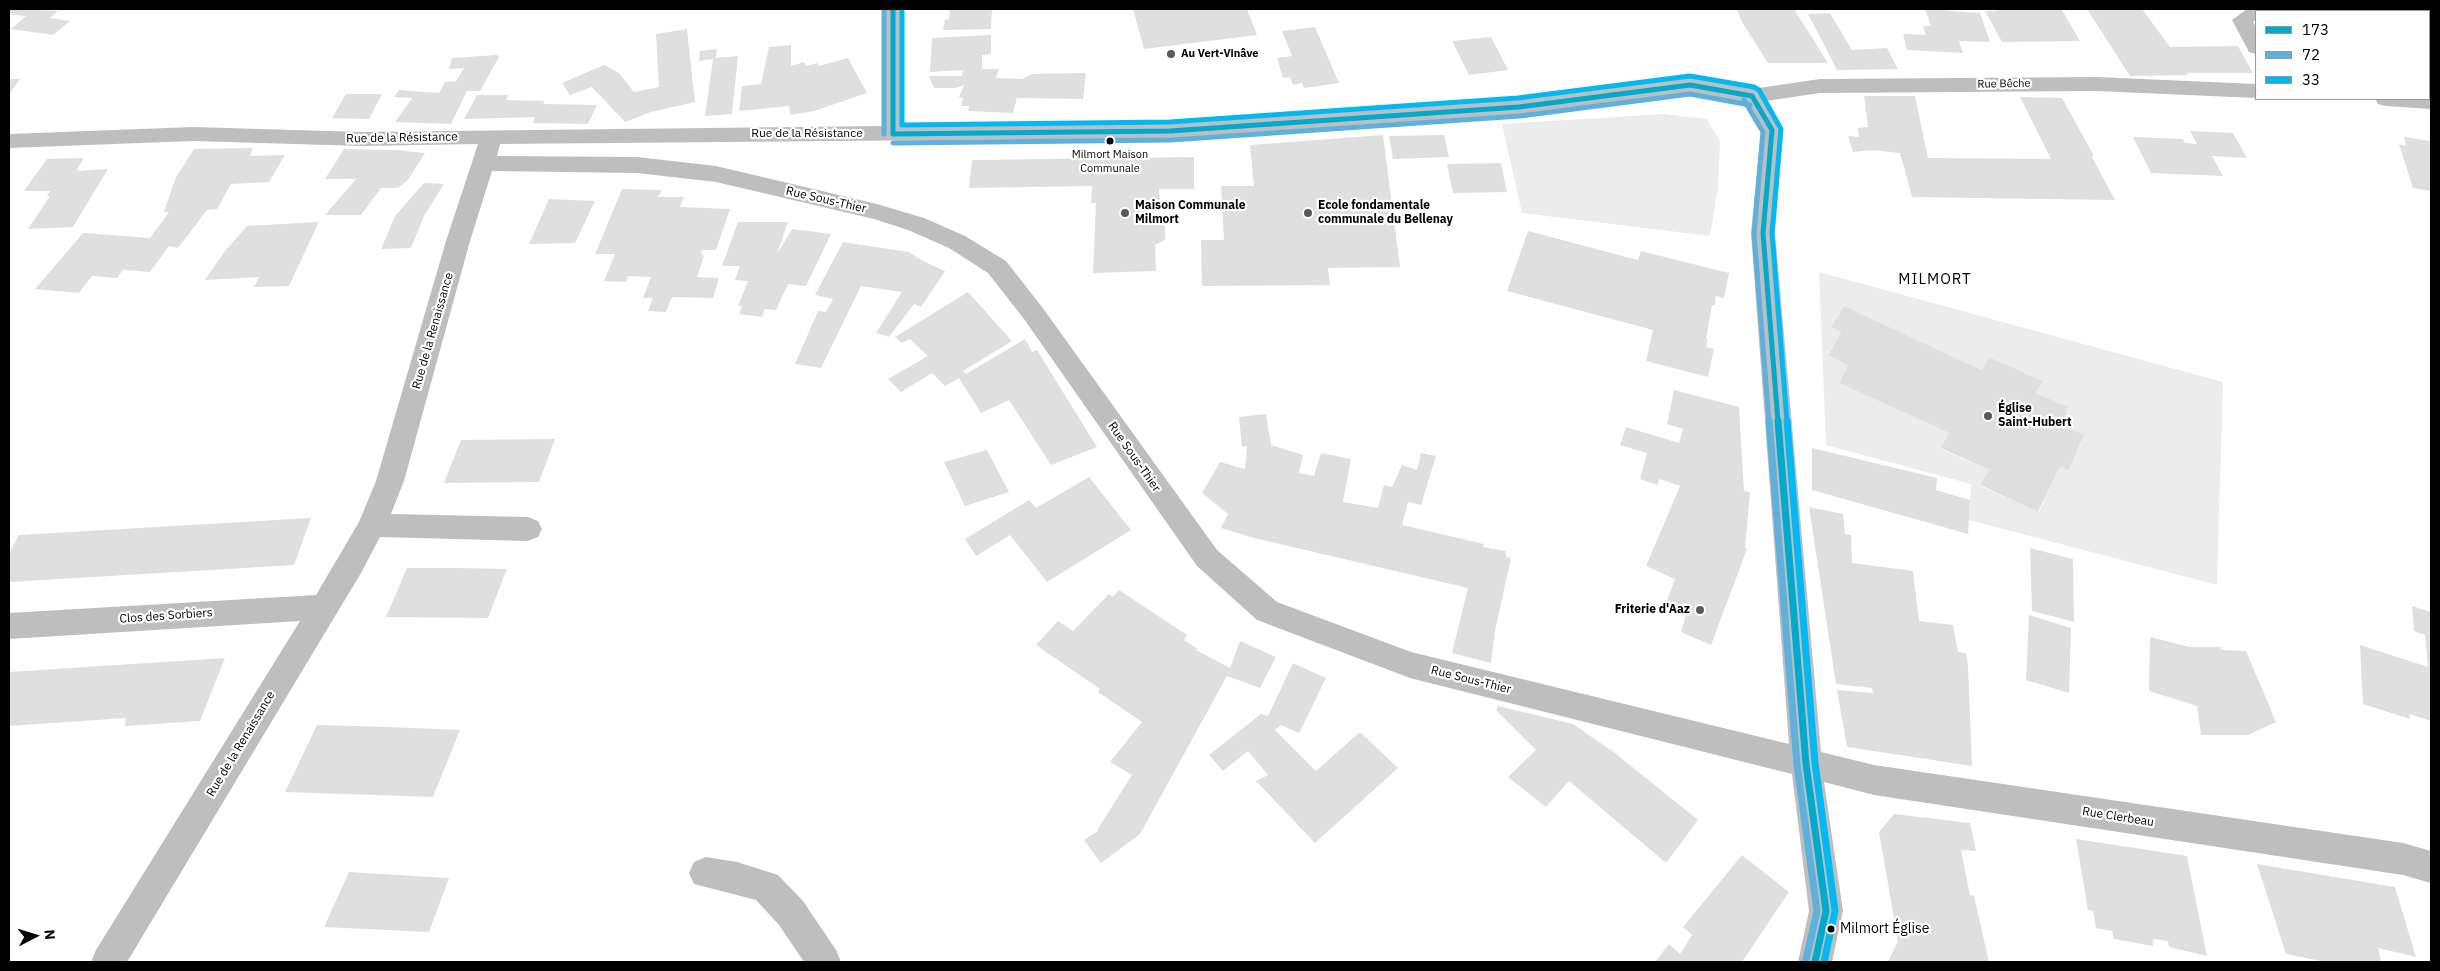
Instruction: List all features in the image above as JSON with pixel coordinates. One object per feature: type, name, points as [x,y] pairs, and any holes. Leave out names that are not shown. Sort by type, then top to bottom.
[{"type":"street","points":[[893,9],[893,134]]},
{"type":"street","points":[[2255,13],[2242,20],[2255,45]]},
{"type":"street","name":"Rue Bêche","points":[[1752,96],[1820,86],[2096,84],[2255,90]]},
{"type":"street","name":"Rue de la Résistance","points":[[9,141],[192,134],[362,139],[491,136],[1170,132],[1519,107],[1690,85],[1752,96]]},
{"type":"street","points":[[1752,96],[1772,130],[1763,233],[1806,764],[1826,911],[1815,962]]},
{"type":"street","points":[[2401,100],[2431,102]]},
{"type":"street","name":"Rue de la Renaissance","points":[[108,962],[372,525],[390,481],[458,241],[491,136]]},
{"type":"street","name":"Rue Sous-Thier","points":[[484,163],[637,165],[716,174],[877,212],[916,224],[957,242],[997,267],[1033,313],[1207,558],[1267,611],[1410,665],[1806,764]]},
{"type":"street","points":[[372,525],[528,530]]},
{"type":"street","name":"Clos des Sorbiers","points":[[9,626],[324,606]]},
{"type":"street","name":"Rue Clerbeau","points":[[1806,764],[1874,780],[2403,859],[2431,867]]},
{"type":"street","points":[[706,873],[737,878],[766,887],[791,913],[824,962]]},
{"type":"shaded area","points":[[1664,114],[1707,119],[1720,142],[1718,187],[1710,236],[1522,213],[1502,124]]},
{"type":"shaded area","points":[[1819,272],[2223,382],[2217,585],[1969,520],[1971,484],[1826,445]],"holes":[[[1844,306],[1982,370],[1989,357],[2043,381],[2035,393],[2062,425],[2084,436],[2069,470],[2060,467],[2039,512],[1980,486],[1989,470],[1941,449],[1949,433],[1839,383],[1848,365],[1828,354],[1841,332],[1831,327]]]},
{"type":"building","points":[[9,9],[58,11],[50,18],[70,21],[53,35],[11,29],[26,16],[9,14]]},
{"type":"building","points":[[950,9],[992,9],[991,29],[943,30],[945,20],[949,19]]},
{"type":"building","points":[[1133,9],[1247,9],[1257,35],[1144,49]]},
{"type":"building","points":[[1794,9],[1828,63],[1768,63],[1742,22],[1737,10]]},
{"type":"building","points":[[1925,9],[1980,13],[1990,42],[1959,41],[1963,53],[1907,50],[1903,34],[1926,35],[1923,26],[1931,26]]},
{"type":"building","points":[[1995,9],[2062,10],[2080,41],[2002,42],[1985,11],[1997,11]]},
{"type":"building","points":[[2087,9],[2142,9],[2170,47],[2238,46],[2253,73],[2187,73],[2188,75],[2130,76]]},
{"type":"building","points":[[1830,13],[1852,50],[1887,48],[1898,69],[1837,70],[1808,14]]},
{"type":"building","points":[[1315,27],[1339,83],[1304,88],[1302,83],[1293,85],[1290,77],[1283,78],[1277,58],[1292,56],[1282,31]]},
{"type":"building","points":[[687,29],[695,102],[651,112],[625,122],[592,87],[570,95],[562,83],[604,65],[619,73],[634,92],[659,87],[656,34]]},
{"type":"building","points":[[991,35],[991,54],[982,55],[982,69],[999,69],[996,78],[1022,79],[1032,74],[1086,73],[1083,99],[1017,98],[1013,113],[968,111],[969,106],[961,106],[963,98],[959,97],[964,85],[955,88],[934,88],[929,76],[962,76],[963,70],[930,72],[932,38]]},
{"type":"building","points":[[1491,37],[1508,70],[1469,75],[1452,41]]},
{"type":"building","points":[[791,45],[791,66],[804,62],[806,66],[817,63],[819,66],[848,58],[867,93],[814,111],[790,115],[789,106],[739,111],[742,86],[761,84],[769,47]]},
{"type":"building","points":[[717,49],[716,58],[738,56],[732,114],[705,116],[713,59],[699,61],[700,51]]},
{"type":"building","points":[[497,55],[499,57],[480,91],[467,91],[451,124],[395,122],[412,98],[394,97],[399,90],[439,93],[445,82],[456,81],[464,68],[449,69],[452,58]]},
{"type":"building","points":[[9,79],[20,79],[9,95]]},
{"type":"building","points":[[346,94],[382,94],[369,119],[332,118]]},
{"type":"building","points":[[477,95],[508,95],[506,100],[545,101],[543,104],[597,105],[588,124],[533,123],[535,117],[464,119]]},
{"type":"building","points":[[1864,96],[1915,96],[1928,158],[2051,159],[2020,97],[2062,98],[2093,154],[2092,157],[2115,200],[1912,197],[1900,153],[1871,150],[1853,152],[1848,136],[1859,137],[1858,128],[1868,127]]},
{"type":"building","points":[[2190,131],[2233,133],[2247,158],[2212,156],[2223,176],[2151,173],[2133,137],[2183,139],[2185,143],[2197,144]]},
{"type":"building","name":"Ecole fondamentale communale du Bellenay","points":[[1383,135],[1400,267],[1328,268],[1330,285],[1202,286],[1201,240],[1224,240],[1221,186],[1254,186],[1250,145]]},
{"type":"building","points":[[1444,135],[1449,157],[1393,159],[1389,136]]},
{"type":"building","points":[[2404,137],[2431,141],[2431,191],[2413,188],[2399,144],[2406,146]]},
{"type":"building","points":[[253,148],[250,156],[285,155],[269,182],[231,184],[217,209],[207,210],[178,248],[169,246],[150,272],[123,270],[117,278],[92,276],[79,293],[35,289],[83,233],[150,238],[169,212],[164,212],[176,177],[194,149]]},
{"type":"building","points":[[344,149],[396,150],[425,153],[408,180],[398,188],[381,188],[361,215],[325,215],[356,179],[325,179]]},
{"type":"building","name":"Maison Communale Milmort","points":[[1194,157],[1194,189],[1159,189],[1160,202],[1154,202],[1154,223],[1165,226],[1165,240],[1155,245],[1156,271],[1093,273],[1096,203],[1091,203],[1092,186],[969,188],[972,160]]},
{"type":"building","points":[[84,158],[77,169],[79,171],[108,169],[73,227],[28,229],[50,196],[47,196],[50,191],[24,191],[47,159]]},
{"type":"building","points":[[1501,163],[1507,192],[1453,193],[1447,164]]},
{"type":"building","points":[[424,183],[444,184],[424,216],[411,248],[381,249],[395,216]]},
{"type":"building","points":[[622,189],[662,190],[658,197],[684,197],[680,207],[730,209],[716,250],[702,250],[701,254],[704,256],[697,277],[719,278],[713,298],[672,297],[666,312],[648,311],[653,298],[643,298],[651,277],[628,276],[626,282],[604,281],[615,254],[595,254]]},
{"type":"building","points":[[549,199],[595,201],[575,243],[529,244]]},
{"type":"building","points":[[319,222],[289,286],[254,287],[259,277],[205,280],[225,251],[247,226]]},
{"type":"building","points":[[738,222],[788,222],[777,254],[792,229],[831,234],[806,286],[788,284],[776,310],[765,309],[762,317],[739,314],[742,306],[738,306],[748,281],[735,280],[740,266],[722,266]]},
{"type":"building","points":[[1528,231],[1638,260],[1641,251],[1729,273],[1724,298],[1716,296],[1715,305],[1712,305],[1706,347],[1714,349],[1708,377],[1646,361],[1653,330],[1507,291]]},
{"type":"building","points":[[843,242],[909,252],[945,271],[921,307],[914,304],[889,337],[876,333],[902,292],[861,286],[821,368],[795,364],[818,311],[826,312],[833,299],[815,295]]},
{"type":"building","points":[[968,292],[1012,341],[963,371],[966,374],[1025,339],[1032,352],[1037,350],[1097,447],[1051,465],[1009,400],[981,413],[959,378],[945,386],[932,373],[901,392],[888,379],[928,356],[910,339],[902,343],[895,337]]},
{"type":"building","name":"Église Saint-Hubert","points":[[1844,306],[1982,370],[1989,357],[2043,381],[2035,393],[2068,407],[2062,425],[2084,435],[2069,470],[2060,467],[2038,512],[1980,485],[1989,470],[1941,448],[1949,433],[1839,383],[1848,365],[1828,355],[1841,332],[1831,327]]},
{"type":"building","points":[[1674,390],[1739,407],[1744,491],[1750,492],[1745,548],[1747,549],[1711,645],[1681,632],[1686,615],[1665,606],[1675,579],[1646,566],[1680,486],[1660,479],[1657,485],[1640,479],[1647,453],[1620,445],[1626,427],[1679,443],[1683,429],[1667,424]]},
{"type":"building","points":[[1266,414],[1271,445],[1303,455],[1299,473],[1314,476],[1321,453],[1351,459],[1343,502],[1378,508],[1384,485],[1392,487],[1402,465],[1417,470],[1421,453],[1436,456],[1421,505],[1408,502],[1402,525],[1484,544],[1483,547],[1506,551],[1506,557],[1511,558],[1495,631],[1491,663],[1452,653],[1468,588],[1254,538],[1221,528],[1228,514],[1202,493],[1220,462],[1245,469],[1247,446],[1242,447],[1239,417]]},
{"type":"building","points":[[555,439],[539,482],[444,483],[461,440]]},
{"type":"building","points":[[1812,448],[1937,478],[1936,490],[1970,500],[1968,534],[1812,490]]},
{"type":"building","points":[[987,450],[1009,492],[965,506],[944,462]]},
{"type":"building","points":[[1089,477],[1131,530],[1047,582],[1010,535],[976,556],[965,539],[1029,500],[1036,508]]},
{"type":"building","points":[[1809,507],[1843,514],[1845,534],[1851,535],[1852,563],[1913,571],[1919,621],[1953,625],[1958,652],[1966,653],[1968,666],[1972,766],[1847,747],[1837,690],[1873,693],[1872,688],[1836,684]]},
{"type":"building","points":[[311,518],[294,565],[9,582],[9,554],[19,535]]},
{"type":"building","points":[[2030,548],[2073,559],[2074,622],[2032,611]]},
{"type":"building","points":[[407,568],[507,569],[488,618],[386,617]]},
{"type":"building","points":[[1119,590],[1187,635],[1184,640],[1198,649],[1196,650],[1230,668],[1240,641],[1276,657],[1260,688],[1227,676],[1140,834],[1101,863],[1084,840],[1098,831],[1132,775],[1110,762],[1142,722],[1098,692],[1100,689],[1036,645],[1058,621],[1073,631],[1109,594],[1113,597]]},
{"type":"building","points":[[2412,606],[2431,612],[2431,721],[2409,714],[2410,719],[2363,704],[2360,645],[2428,667],[2425,635],[2414,631]]},
{"type":"building","points":[[2029,615],[2071,628],[2069,693],[2026,680]]},
{"type":"building","points":[[2150,637],[2190,647],[2221,647],[2221,650],[2246,651],[2276,722],[2248,735],[2201,735],[2197,706],[2149,691]]},
{"type":"building","points":[[225,658],[200,721],[125,726],[126,718],[9,726],[9,672]]},
{"type":"building","points":[[1293,663],[1326,678],[1299,733],[1281,725],[1275,730],[1316,771],[1360,732],[1398,768],[1315,843],[1256,781],[1268,775],[1248,751],[1223,771],[1209,755],[1261,714],[1268,716]]},
{"type":"building","points":[[1498,706],[1573,724],[1615,753],[1698,820],[1666,863],[1569,781],[1546,807],[1508,777],[1536,750],[1496,710]]},
{"type":"building","points":[[317,725],[460,730],[433,797],[285,792]]},
{"type":"building","points":[[1894,814],[1970,823],[1976,851],[1961,850],[1970,895],[1974,896],[1989,962],[1888,962],[1898,941],[1879,832]]},
{"type":"building","points":[[2076,839],[2187,856],[2207,956],[2169,947],[2168,941],[2153,939],[2153,946],[2114,939],[2112,931],[2096,928],[2093,911],[2088,910]]},
{"type":"building","points":[[1742,855],[1789,892],[1742,962],[1655,962],[1669,944],[1680,954],[1692,935],[1683,927]]},
{"type":"building","points":[[2257,864],[2395,887],[2416,957],[2378,948],[2381,962],[2326,962],[2286,954]]},
{"type":"building","points":[[349,872],[449,878],[429,932],[324,927]]},
{"type":"transit line","name":"72","points":[[884,9],[884,134]]},
{"type":"transit line","name":"173","points":[[893,9],[893,134]]},
{"type":"transit line","name":"33","points":[[902,9],[902,125],[1170,122],[1518,98],[1690,76],[1754,87],[1759,90],[1781,129],[1772,233],[1815,763],[1835,911],[1824,962]]},
{"type":"transit line","name":"173","points":[[893,134],[1170,131],[1519,107],[1690,85],[1752,96]]},
{"type":"transit line","name":"72","points":[[893,143],[1171,140],[1520,116],[1690,94],[1750,105]]},
{"type":"transit line","name":"173","points":[[1752,96],[1772,130],[1763,233],[1806,764],[1826,911],[1815,962]]},
{"type":"transit line","name":"72","points":[[1744,100],[1763,132],[1754,234],[1797,765],[1817,911],[1806,960]]},
{"type":"place","name":"Au Vert-Vinâve","points":[[1171,54]]},
{"type":"place","name":"Milmort Maison Communale","points":[[1110,141]]},
{"type":"place","name":"Maison Communale Milmort","points":[[1125,213]]},
{"type":"place","name":"Ecole fondamentale communale du Bellenay","points":[[1308,213]]},
{"type":"place","name":"Église Saint-Hubert","points":[[1988,416]]},
{"type":"place","name":"Friterie d'Aaz","points":[[1700,610]]},
{"type":"place","name":"Milmort Église","points":[[1831,929]]},
{"type":"district","name":"MILMORT","points":[[1935,280]]}]
